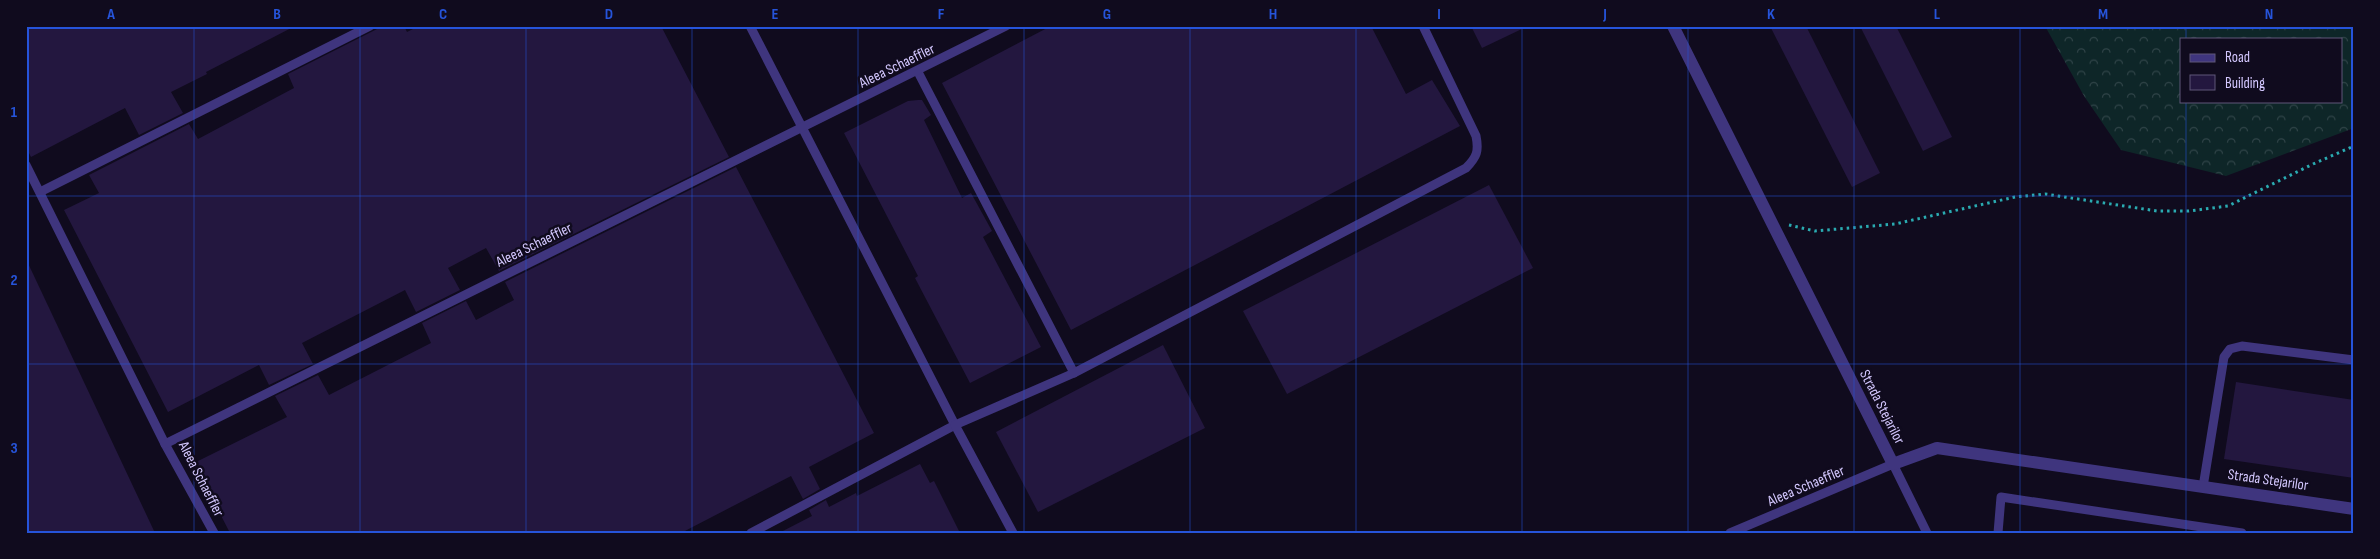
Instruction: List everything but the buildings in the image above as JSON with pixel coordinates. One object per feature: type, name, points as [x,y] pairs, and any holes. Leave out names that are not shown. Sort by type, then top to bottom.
[{"type":"street","name":"Strada Stejarilor","points":[[1673,26],[1893,464],[1937,448],[2354,509]]},
{"type":"lane","points":[[40,192],[370,26]]},
{"type":"lane","points":[[750,26],[1012,533]]},
{"type":"lane","name":"Aleea Schaeffler","points":[[214,533],[165,444],[918,72],[1006,26]]},
{"type":"lane","points":[[751,533],[955,425],[1074,373],[1457,172],[1476,158],[1478,146],[1476,136],[1423,26]]},
{"type":"lane","points":[[918,72],[1074,373]]},
{"type":"lane","points":[[26,165],[165,444]]},
{"type":"lane","points":[[2203,487],[2224,357],[2230,349],[2242,346],[2354,360]]},
{"type":"lane","points":[[1893,464],[1927,533]]},
{"type":"lane","name":"Aleea Schaeffler","points":[[1730,533],[1893,464]]},
{"type":"lane","points":[[1998,533],[2001,497],[2242,533]]},
{"type":"path","points":[[1772,222],[1815,231],[1895,224],[2015,197],[2045,194],[2157,211],[2189,211],[2228,206],[2354,146]]},
{"type":"green space","points":[[2045,26],[2354,26],[2354,128],[2226,176],[2121,150],[2084,96]]}]
